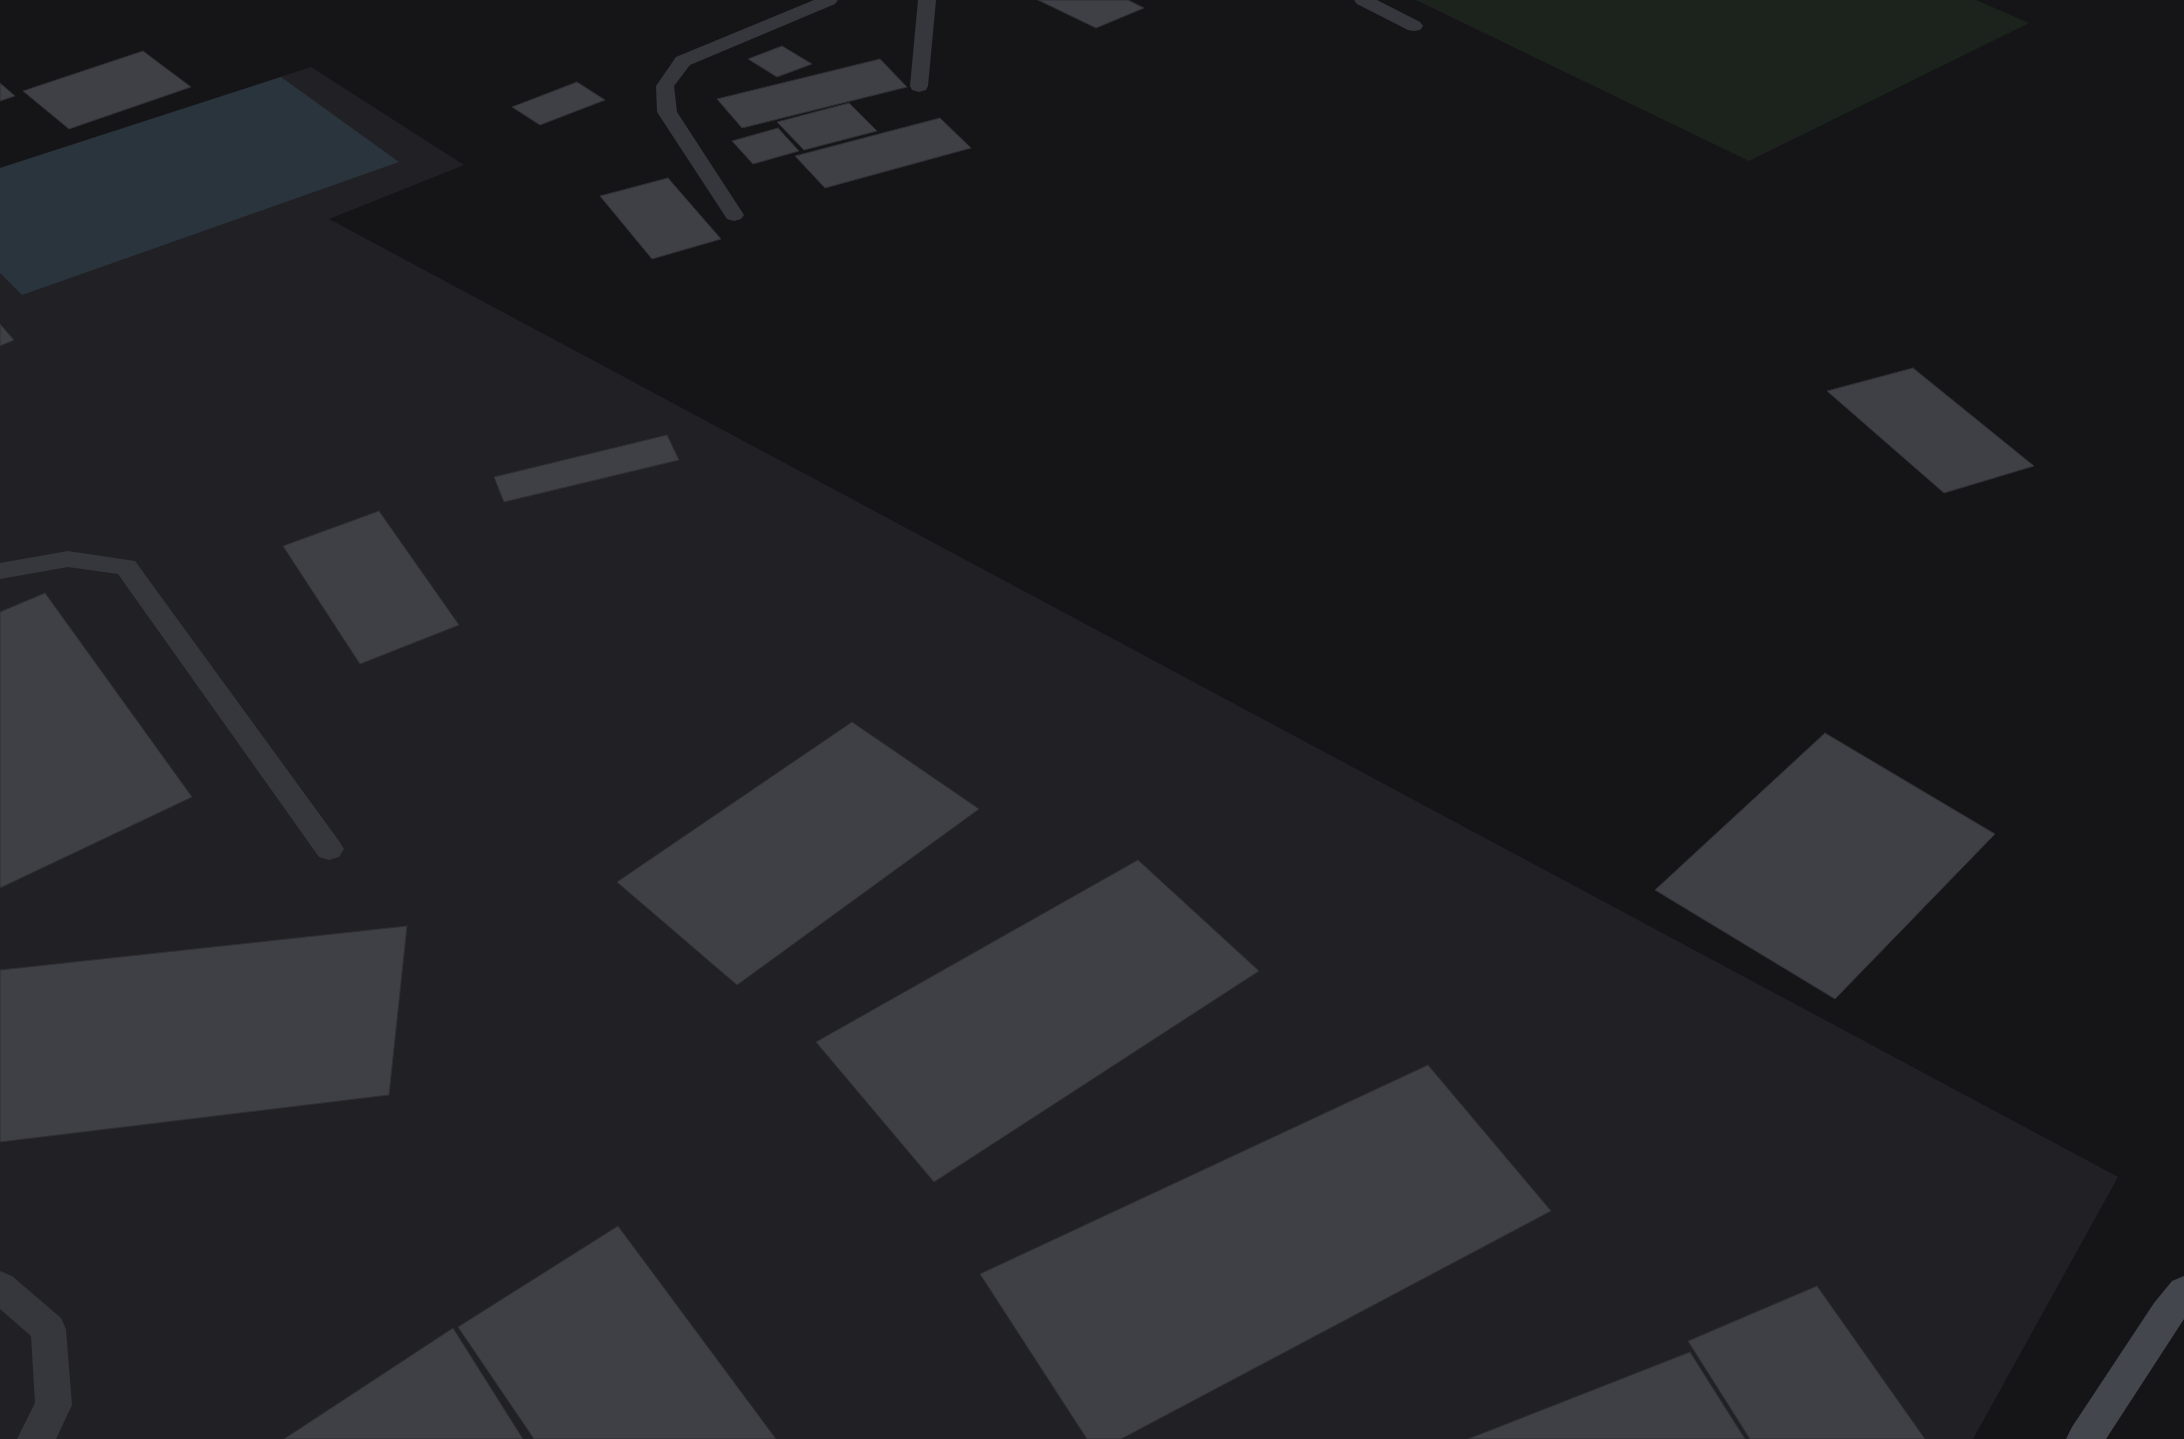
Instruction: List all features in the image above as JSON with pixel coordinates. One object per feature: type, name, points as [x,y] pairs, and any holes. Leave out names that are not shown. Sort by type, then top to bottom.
[{"type":"street","points":[[2085,1439],[2167,1314],[2184,1292]]},
{"type":"lane","points":[[734,215],[667,112],[665,86],[683,61],[829,0]]},
{"type":"lane","points":[[919,86],[927,0]]},
{"type":"lane","points":[[1363,0],[1414,26]]},
{"type":"lane","points":[[0,571],[68,559],[126,568],[329,849]]},
{"type":"lane","points":[[0,1287],[48,1329],[54,1405],[36,1439]]},
{"type":"shaded area","points":[[1416,0],[1976,0],[2029,23],[1749,161]]},
{"type":"shaded area","points":[[311,67],[464,165],[329,219],[2118,1177],[1973,1439],[0,1439],[0,168]]},
{"type":"shaded area","points":[[281,77],[399,162],[22,295],[0,273],[0,168]]},
{"type":"building","points":[[1038,0],[1128,0],[1144,8],[1096,28]]},
{"type":"building","points":[[782,46],[812,64],[777,77],[748,59]]},
{"type":"building","points":[[143,51],[191,87],[69,129],[23,91]]},
{"type":"building","points":[[880,59],[907,87],[742,128],[717,99]]},
{"type":"building","points":[[577,82],[605,100],[540,125],[512,107]]},
{"type":"building","points":[[0,83],[15,96],[0,101]]},
{"type":"building","points":[[849,103],[877,131],[804,150],[777,122]]},
{"type":"building","points":[[940,118],[971,148],[825,188],[795,156]]},
{"type":"building","points":[[778,128],[799,151],[753,164],[732,141]]},
{"type":"building","points":[[668,178],[721,239],[652,259],[600,196]]},
{"type":"building","points":[[0,324],[14,340],[0,346]]},
{"type":"building","points":[[1913,368],[2034,466],[1944,493],[1827,391]]},
{"type":"building","points":[[667,435],[679,460],[504,502],[494,477]]},
{"type":"building","points":[[379,511],[459,625],[360,664],[283,546]]},
{"type":"building","points":[[45,593],[192,797],[0,888],[0,612]]},
{"type":"building","points":[[852,722],[979,809],[737,985],[617,882]]},
{"type":"building","points":[[1825,733],[1995,834],[1835,999],[1655,890]]},
{"type":"building","points":[[1138,860],[1259,971],[934,1182],[816,1042]]},
{"type":"building","points":[[407,926],[389,1095],[0,1142],[0,970]]},
{"type":"building","points":[[1428,1065],[1551,1211],[1121,1439],[1087,1439],[980,1274]]},
{"type":"building","points":[[618,1226],[776,1439],[534,1439],[458,1327]]},
{"type":"building","points":[[1817,1286],[1925,1439],[1750,1439],[1688,1341]]},
{"type":"building","points":[[453,1328],[523,1439],[284,1439]]},
{"type":"building","points":[[1690,1352],[1745,1439],[1468,1439]]}]
